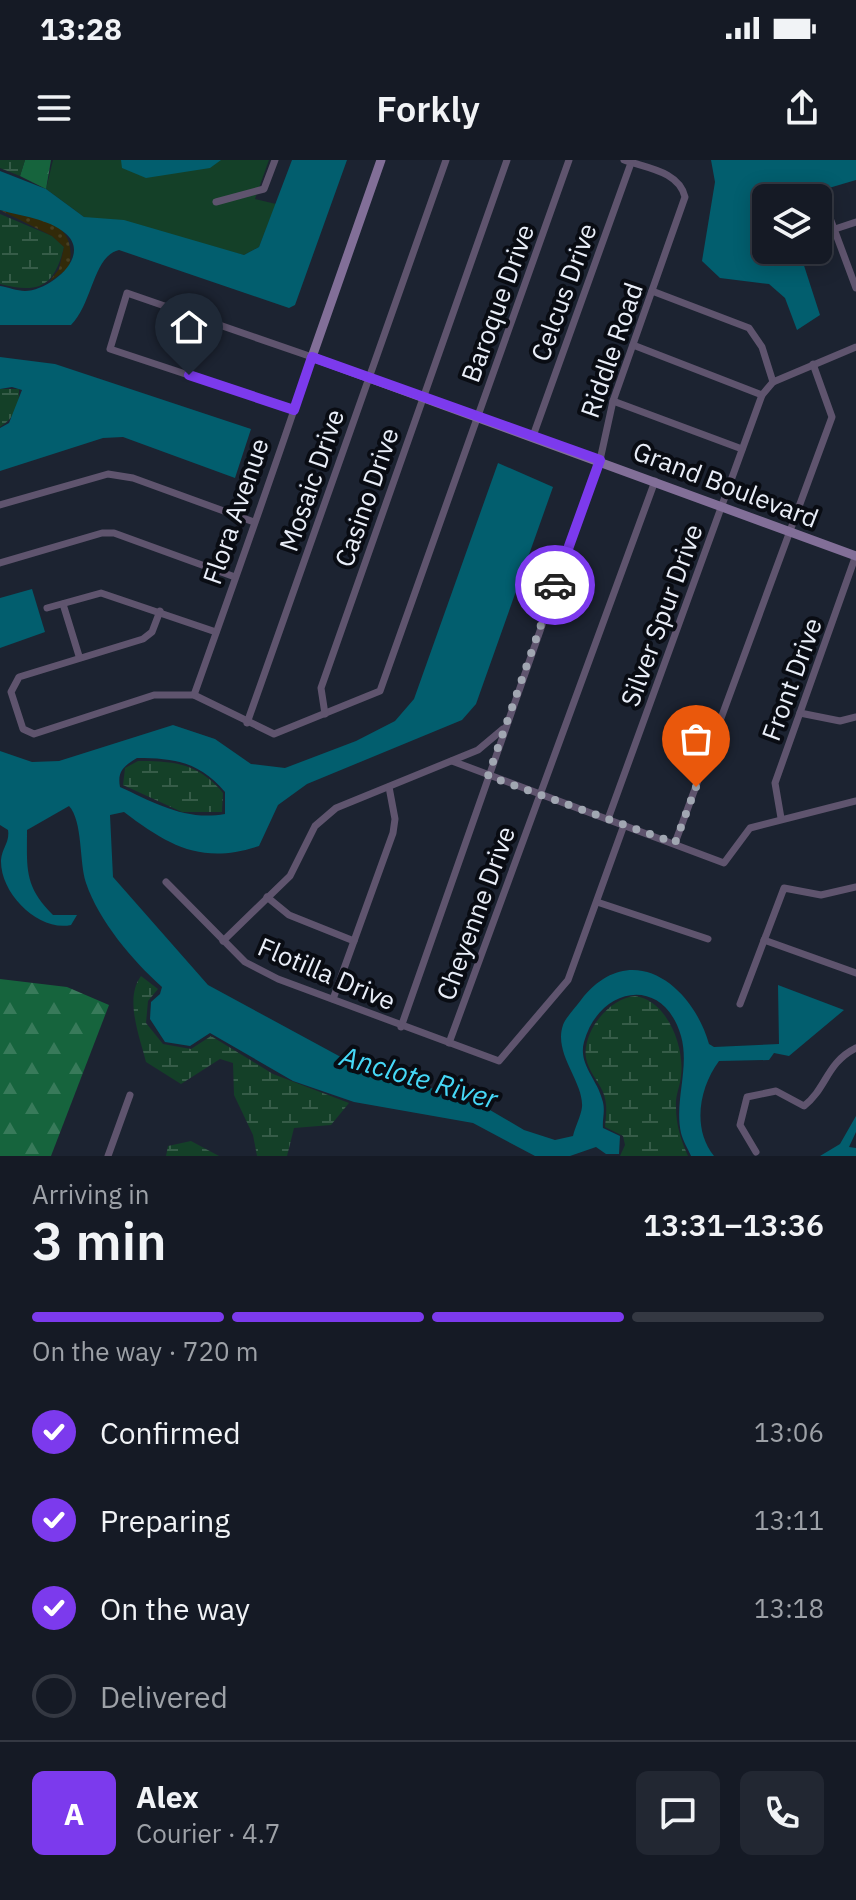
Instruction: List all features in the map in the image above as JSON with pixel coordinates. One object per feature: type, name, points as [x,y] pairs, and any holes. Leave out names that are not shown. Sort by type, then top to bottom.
[{"type":"street","points":[[216,202],[264,189],[275,160]]},
{"type":"street","name":"Flora Avenue","points":[[194,695],[381,160]]},
{"type":"street","name":"Mosaic Drive","points":[[247,723],[446,160]]},
{"type":"street","name":"Casino Drive","points":[[325,714],[321,688],[507,160]]},
{"type":"street","name":"Baroque Drive","points":[[247,723],[274,734],[380,691],[569,160]]},
{"type":"street","name":"Riddle Road","points":[[401,1027],[600,460],[613,401],[685,197],[683,185],[674,177],[628,161]]},
{"type":"street","name":"Celcus Drive","points":[[533,436],[628,161]]},
{"type":"street","points":[[832,222],[856,288]]},
{"type":"street","points":[[835,229],[856,222]]},
{"type":"street","points":[[652,291],[749,328],[762,347],[773,382],[856,347]]},
{"type":"street","name":"Grand Boulevard","points":[[294,410],[110,349],[127,293],[479,416],[856,556]]},
{"type":"street","points":[[633,345],[762,395]]},
{"type":"street","points":[[675,843],[832,417],[813,364]]},
{"type":"street","name":"Silver Spur Drive","points":[[608,819],[762,395],[773,382]]},
{"type":"street","points":[[613,401],[742,449]]},
{"type":"street","points":[[0,505],[108,474],[133,478],[254,522]]},
{"type":"street","name":"Cheyenne Drive","points":[[449,1043],[655,481]]},
{"type":"street","points":[[0,563],[102,533],[114,533],[235,577]]},
{"type":"street","name":"Front Drive","points":[[781,818],[775,783],[856,556]]},
{"type":"street","points":[[47,608],[101,593],[216,632]]},
{"type":"street","points":[[63,604],[79,656]]},
{"type":"street","points":[[160,611],[152,632],[143,639],[79,656],[19,677],[11,692],[23,729],[34,734],[154,695],[194,695],[226,708],[247,723]]},
{"type":"street","points":[[800,713],[840,721],[856,717]]},
{"type":"street","points":[[223,941],[290,876],[315,826],[336,808],[478,750],[504,727]]},
{"type":"street","points":[[452,761],[724,863],[750,828],[856,801]]},
{"type":"street","points":[[333,999],[393,833],[395,819],[389,787]]},
{"type":"street","points":[[624,825],[597,902],[708,939]]},
{"type":"street","name":"Flotilla Drive","points":[[166,882],[245,962],[278,979],[401,1027],[499,1061],[568,980],[597,902]]},
{"type":"street","points":[[740,1004],[782,890],[787,887],[821,895],[856,887]]},
{"type":"street","points":[[267,897],[289,915],[354,941]]},
{"type":"street","points":[[764,940],[854,973],[856,961]]},
{"type":"street","points":[[756,1152],[740,1125],[744,1100],[750,1094],[770,1091],[782,1093],[798,1106],[804,1106],[819,1089],[829,1069],[856,1048]]},
{"type":"street","points":[[108,1156],[130,1095]]},
{"type":"green space","points":[[0,160],[25,160],[20,176],[0,168]]},
{"type":"green space","points":[[25,160],[51,160],[46,189],[20,176]]},
{"type":"green space","points":[[53,160],[269,160],[255,199],[276,204],[259,247],[244,255],[84,217],[46,189]]},
{"type":"green space","points":[[0,214],[52,236],[64,247],[55,271],[43,284],[25,288],[0,284]]},
{"type":"green space","points":[[0,389],[19,389],[19,395],[15,411],[0,427]]},
{"type":"green space","points":[[138,761],[174,763],[204,775],[223,793],[222,812],[182,812],[123,785],[125,768]]},
{"type":"green space","points":[[141,976],[158,989],[148,1001],[146,1023],[163,1044],[191,1049],[211,1036],[273,1074],[349,1103],[331,1125],[294,1128],[287,1156],[257,1156],[253,1135],[234,1095],[233,1063],[220,1059],[181,1084],[146,1062],[134,1007],[136,985]]},
{"type":"green space","points":[[0,979],[67,987],[109,1005],[51,1156],[0,1156]]},
{"type":"green space","points":[[635,996],[646,999],[665,1015],[677,1039],[681,1064],[676,1114],[688,1156],[620,1156],[625,1145],[623,1136],[605,1127],[605,1097],[586,1058],[588,1038],[607,1010],[625,998]]},
{"type":"green space","points":[[191,1141],[219,1156],[166,1156],[168,1146]]},
{"type":"sand","points":[[0,210],[42,220],[62,231],[71,252],[69,268],[49,282],[59,269],[64,247],[52,236]]},
{"type":"water","points":[[121,160],[221,160],[210,168],[146,178],[122,168]]},
{"type":"water","points":[[292,160],[347,160],[295,305],[289,308],[119,250],[104,261],[71,325],[0,325],[0,286],[25,291],[45,285],[64,271],[74,252],[72,242],[58,228],[0,210],[0,171],[46,189],[84,217],[124,220],[244,255],[259,247]]},
{"type":"water","points":[[711,160],[856,160],[856,180],[832,187],[832,184],[752,184],[752,264],[804,264],[820,315],[797,330],[785,298],[769,284],[720,278],[702,261],[715,182]]},
{"type":"water","points":[[0,357],[55,364],[251,429],[235,478],[123,437],[103,438],[0,471],[0,428],[9,423],[22,390],[12,387],[0,389]]},
{"type":"water","points":[[498,463],[553,487],[476,704],[462,720],[307,784],[278,805],[259,846],[239,851],[203,853],[171,843],[124,812],[110,815],[113,877],[208,985],[374,1075],[466,1096],[524,1130],[555,1140],[573,1136],[582,1107],[562,1047],[563,1025],[600,981],[619,972],[639,970],[657,976],[674,987],[689,1003],[701,1022],[709,1044],[714,1047],[779,1044],[778,985],[844,1010],[789,1056],[774,1053],[769,1060],[719,1061],[707,1083],[701,1108],[703,1134],[714,1156],[691,1156],[683,1139],[679,1121],[684,1060],[681,1036],[672,1016],[660,1003],[646,996],[631,995],[603,1009],[592,1023],[584,1042],[586,1064],[603,1103],[603,1128],[620,1136],[619,1154],[606,1154],[596,1147],[570,1156],[535,1156],[473,1123],[354,1102],[293,1081],[210,1033],[190,1046],[165,1042],[150,1019],[151,1002],[160,994],[162,987],[139,965],[99,911],[86,883],[77,821],[69,806],[27,830],[27,856],[29,876],[37,895],[53,915],[77,915],[71,925],[46,923],[24,908],[7,885],[1,860],[8,830],[0,825],[0,751],[32,762],[59,761],[173,725],[215,739],[251,764],[285,768],[356,741],[395,721],[414,699]],"holes":[[[137,758],[186,764],[206,774],[225,792],[225,814],[183,813],[120,787],[125,766]]]},
{"type":"water","points":[[32,589],[45,632],[0,648],[0,598]]},
{"type":"water","points":[[856,1116],[856,1132],[849,1147],[856,1148],[856,1156],[820,1156],[840,1144]]},
{"type":"way so far","points":[[555,585],[488,776],[675,843],[696,787]]},
{"type":"route","points":[[189,375],[294,410],[312,357],[600,460],[555,585]]},
{"type":"water label","name":"Anclote River","points":[[419,1077]]}]
